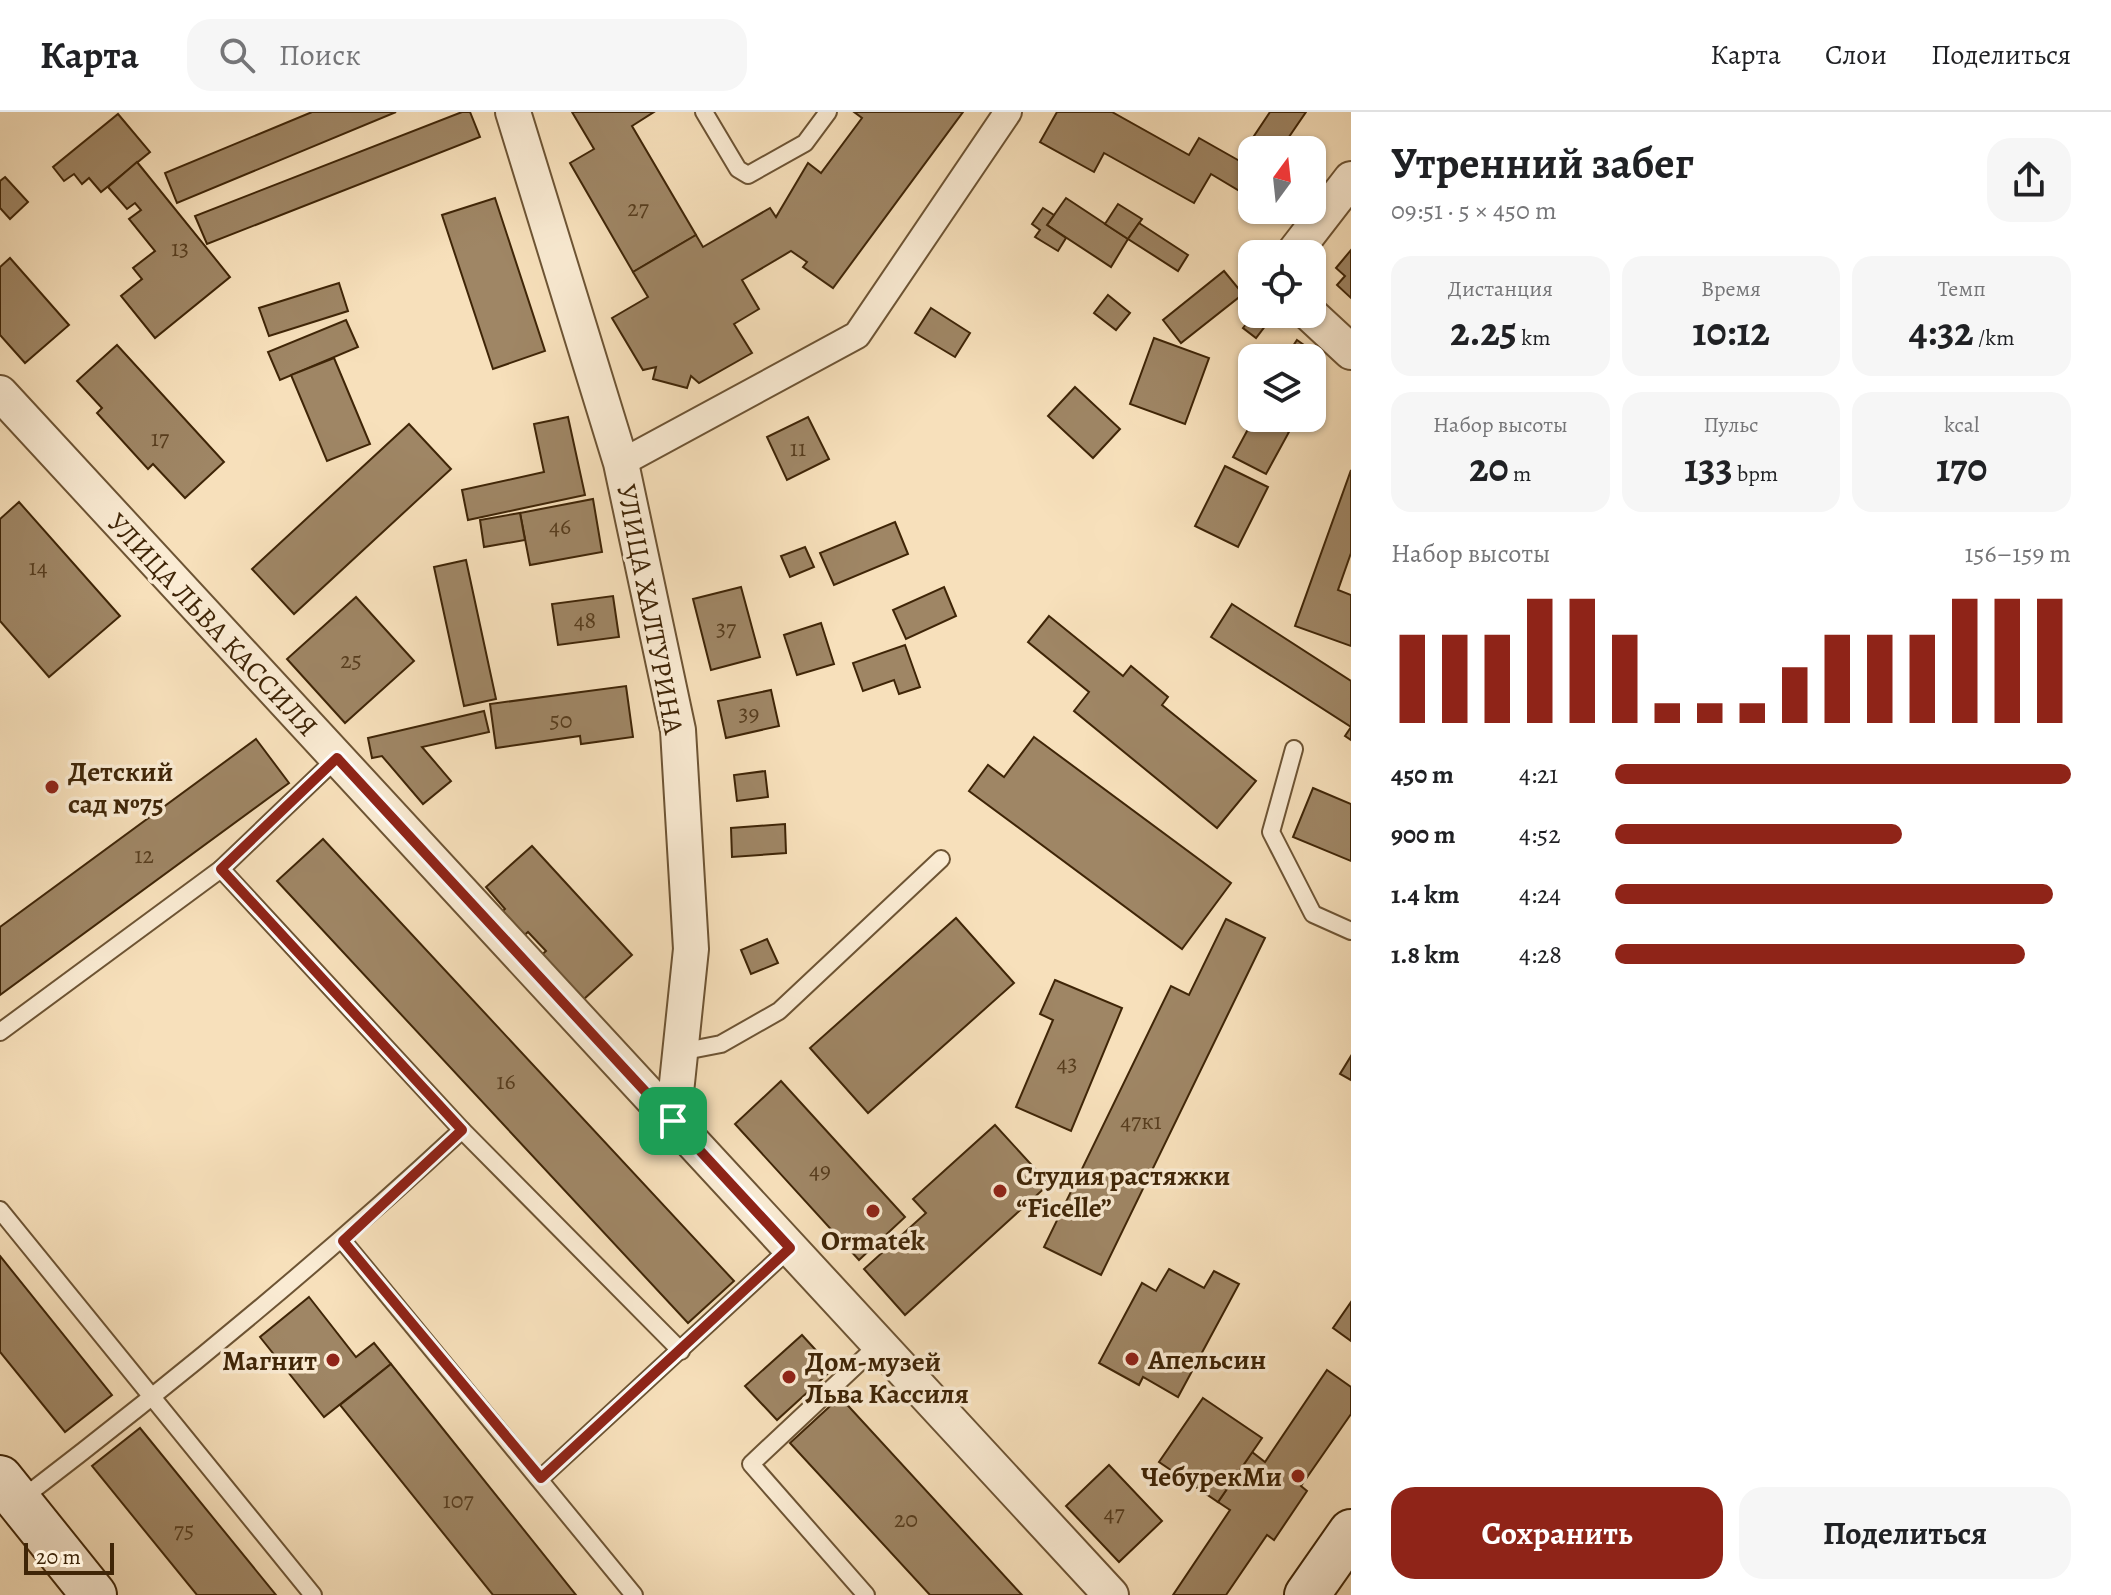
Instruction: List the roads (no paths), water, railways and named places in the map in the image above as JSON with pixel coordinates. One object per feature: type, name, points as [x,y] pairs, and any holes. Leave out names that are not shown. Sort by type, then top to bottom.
[{"type":"main road","points":[[5,1487],[94,1595]]},
{"type":"main road","points":[[1307,1595],[1351,1532]]},
{"type":"street","name":"УЛИЦА ХАЛТУРИНА","points":[[513,112],[621,463],[678,730],[691,949],[673,1121]]},
{"type":"street","points":[[621,463],[857,335],[1008,112]]},
{"type":"street","points":[[1304,240],[1351,179]]},
{"type":"street","points":[[1325,328],[1351,352]]},
{"type":"street","name":"УЛИЦА ЛЬВА КАССИЛЯ","points":[[0,393],[1111,1595]]},
{"type":"lane","points":[[704,112],[738,169],[748,175],[805,143],[828,112]]},
{"type":"lane","points":[[1294,749],[1271,832],[1313,914],[1351,931]]},
{"type":"lane","points":[[0,1032],[221,869],[337,758]]},
{"type":"lane","points":[[680,1052],[721,1044],[779,1011],[941,859]]},
{"type":"lane","points":[[221,869],[462,1130],[681,1351]]},
{"type":"lane","points":[[5,1487],[154,1398],[343,1241],[462,1130]]},
{"type":"lane","points":[[0,1210],[313,1595]]},
{"type":"lane","points":[[343,1241],[541,1478],[634,1595]]},
{"type":"lane","points":[[541,1478],[790,1248]]},
{"type":"lane","points":[[866,1595],[751,1464],[879,1344]]},
{"type":"place","name":"Детский сад №75","points":[[52,787]]},
{"type":"place","name":"Студия растяжки “Ficelle”","points":[[1000,1191]]},
{"type":"place","name":"Ormatek","points":[[873,1211]]},
{"type":"place","name":"Апельсин","points":[[1132,1359]]},
{"type":"place","name":"Магнит","points":[[333,1360]]},
{"type":"place","name":"Дом-музей Льва Кассиля","points":[[789,1377]]},
{"type":"place","name":"ЧебурекМи","points":[[1298,1476]]}]
